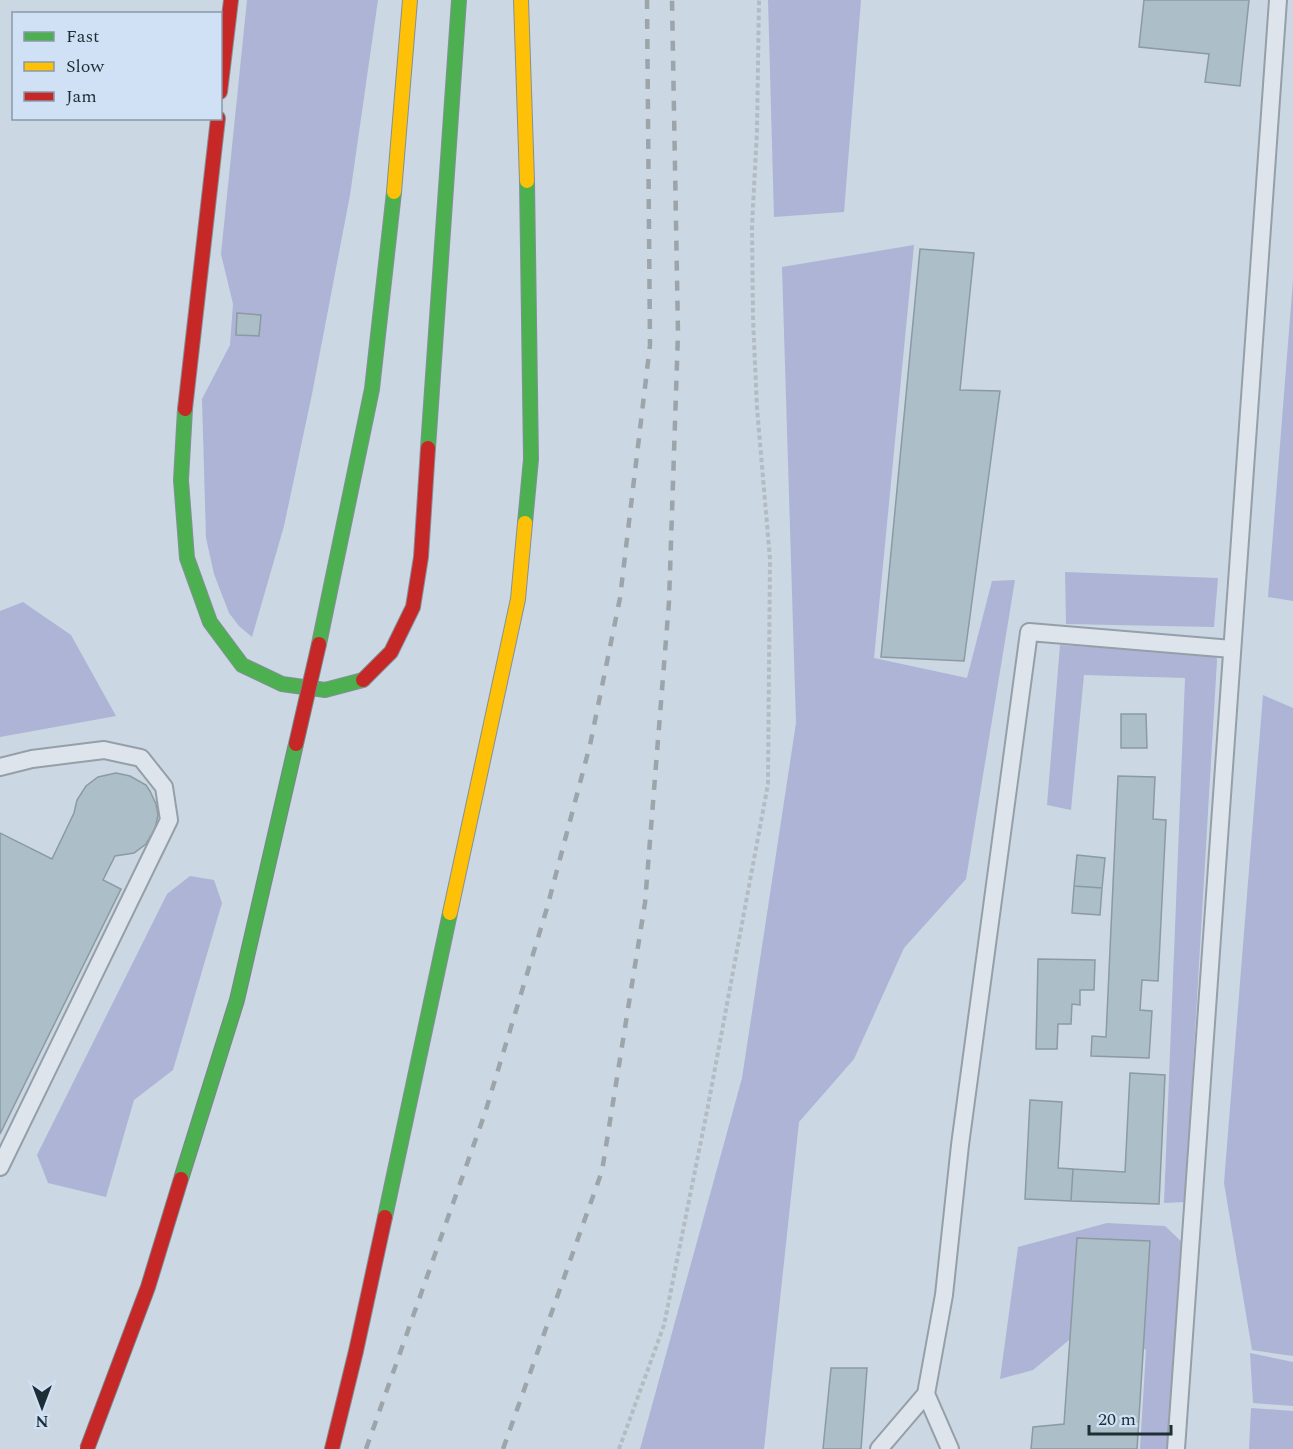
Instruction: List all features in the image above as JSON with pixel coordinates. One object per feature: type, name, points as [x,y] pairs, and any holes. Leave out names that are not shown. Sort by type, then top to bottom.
[{"type":"main road","points":[[222,75],[231,0]]},
{"type":"main road","points":[[87,1449],[148,1287],[237,999],[319,644],[372,389],[390,232],[410,0]]},
{"type":"main road","points":[[218,120],[186,399],[181,469],[187,558],[210,622],[242,665],[282,684],[325,690],[362,681],[391,652],[413,607],[421,557],[459,0]]},
{"type":"main road","points":[[332,1449],[356,1351],[518,599],[531,459],[527,155],[521,0]]},
{"type":"lane","points":[[1176,1449],[1278,0]]},
{"type":"lane","points":[[879,1449],[926,1394],[944,1295],[962,1133],[1029,632],[1232,648]]},
{"type":"lane","points":[[0,767],[32,759],[104,750],[141,758],[164,787],[169,820],[0,1167]]},
{"type":"lane","points":[[926,1394],[950,1449]]},
{"type":"path","points":[[619,1449],[664,1325],[708,1106],[768,784],[770,559],[757,408],[753,295],[759,0]]},
{"type":"shaded area","points":[[247,0],[378,0],[350,195],[312,394],[284,526],[252,637],[229,613],[214,574],[206,538],[202,399],[230,345],[233,304],[221,254]]},
{"type":"shaded area","points":[[768,0],[861,0],[844,212],[774,217]]},
{"type":"shaded area","points":[[914,245],[874,658],[967,678],[992,581],[1015,580],[966,879],[904,948],[854,1059],[799,1122],[764,1449],[640,1449],[742,1078],[796,723],[782,267]]},
{"type":"shaded area","points":[[1293,280],[1293,601],[1268,597]]},
{"type":"shaded area","points":[[1065,572],[1218,578],[1214,627],[1066,624]]},
{"type":"shaded area","points":[[23,602],[71,635],[116,716],[0,737],[0,611]]},
{"type":"shaded area","points":[[1060,645],[1216,654],[1185,1202],[1164,1203],[1185,678],[1084,675],[1071,810],[1047,805]]},
{"type":"shaded area","points":[[1263,695],[1293,708],[1293,1356],[1252,1350],[1224,1183]]},
{"type":"shaded area","points":[[190,876],[214,880],[222,903],[173,1070],[134,1100],[106,1197],[48,1183],[37,1155],[167,894]]},
{"type":"shaded area","points":[[1107,1223],[1165,1226],[1185,1245],[1171,1449],[1140,1449],[1146,1350],[1092,1321],[1033,1370],[1000,1379],[1018,1247]]},
{"type":"shaded area","points":[[1250,1353],[1293,1362],[1293,1406],[1253,1403]]},
{"type":"shaded area","points":[[1251,1408],[1293,1411],[1293,1449],[1249,1449]]},
{"type":"building","points":[[1144,0],[1249,0],[1240,86],[1205,82],[1209,54],[1139,47]]},
{"type":"building","points":[[920,249],[974,253],[960,390],[1000,391],[964,661],[881,657]]},
{"type":"building","points":[[237,313],[261,315],[259,336],[236,335]]},
{"type":"building","points":[[1121,714],[1146,714],[1147,748],[1121,748]]},
{"type":"building","points":[[116,773],[130,776],[146,785],[156,804],[158,815],[155,829],[146,844],[134,853],[115,856],[103,880],[121,889],[0,1134],[0,833],[52,859],[74,813],[77,800],[86,786],[98,777]]},
{"type":"building","points":[[1118,776],[1155,777],[1153,819],[1166,820],[1158,981],[1142,980],[1140,1010],[1152,1011],[1149,1058],[1091,1056],[1092,1036],[1106,1037]]},
{"type":"building","points":[[1077,855],[1105,858],[1102,888],[1074,886]]},
{"type":"building","points":[[1074,886],[1102,888],[1100,915],[1072,913]]},
{"type":"building","points":[[1038,959],[1095,960],[1094,990],[1080,990],[1080,1005],[1072,1004],[1071,1024],[1058,1024],[1057,1049],[1036,1049]]},
{"type":"building","points":[[1130,1073],[1165,1075],[1159,1204],[1071,1201],[1073,1169],[1125,1172]]},
{"type":"building","points":[[1030,1100],[1062,1102],[1058,1168],[1073,1169],[1071,1201],[1025,1199]]},
{"type":"building","points":[[1077,1238],[1150,1241],[1137,1449],[1031,1449],[1033,1427],[1064,1424]]},
{"type":"building","points":[[831,1368],[867,1368],[861,1449],[823,1449]]},
{"type":"railway","points":[[366,1449],[485,1113],[547,908],[590,745],[620,598],[650,345],[647,0]]},
{"type":"railway","points":[[503,1449],[602,1171],[645,903],[669,602],[678,333],[672,0]]},
{"type":"traffic: fast","points":[[428,448],[459,0]]},
{"type":"traffic: fast","points":[[525,523],[531,459],[527,181]]},
{"type":"traffic: fast","points":[[319,644],[372,389],[394,192]]},
{"type":"traffic: fast","points":[[185,409],[181,480],[187,558],[210,622],[242,665],[282,684],[325,690],[363,680]]},
{"type":"traffic: fast","points":[[181,1179],[237,1000],[296,744]]},
{"type":"traffic: fast","points":[[385,1217],[450,913]]},
{"type":"traffic: slow","points":[[394,192],[410,0]]},
{"type":"traffic: slow","points":[[521,0],[527,181]]},
{"type":"traffic: slow","points":[[450,913],[518,599],[525,523]]},
{"type":"traffic: jam","points":[[222,75],[231,0]]},
{"type":"traffic: jam","points":[[185,409],[218,120]]},
{"type":"traffic: jam","points":[[363,680],[391,652],[413,607],[421,557],[428,448]]},
{"type":"traffic: jam","points":[[296,744],[319,644]]},
{"type":"traffic: jam","points":[[87,1449],[148,1287],[181,1179]]},
{"type":"traffic: jam","points":[[332,1449],[385,1217]]}]
